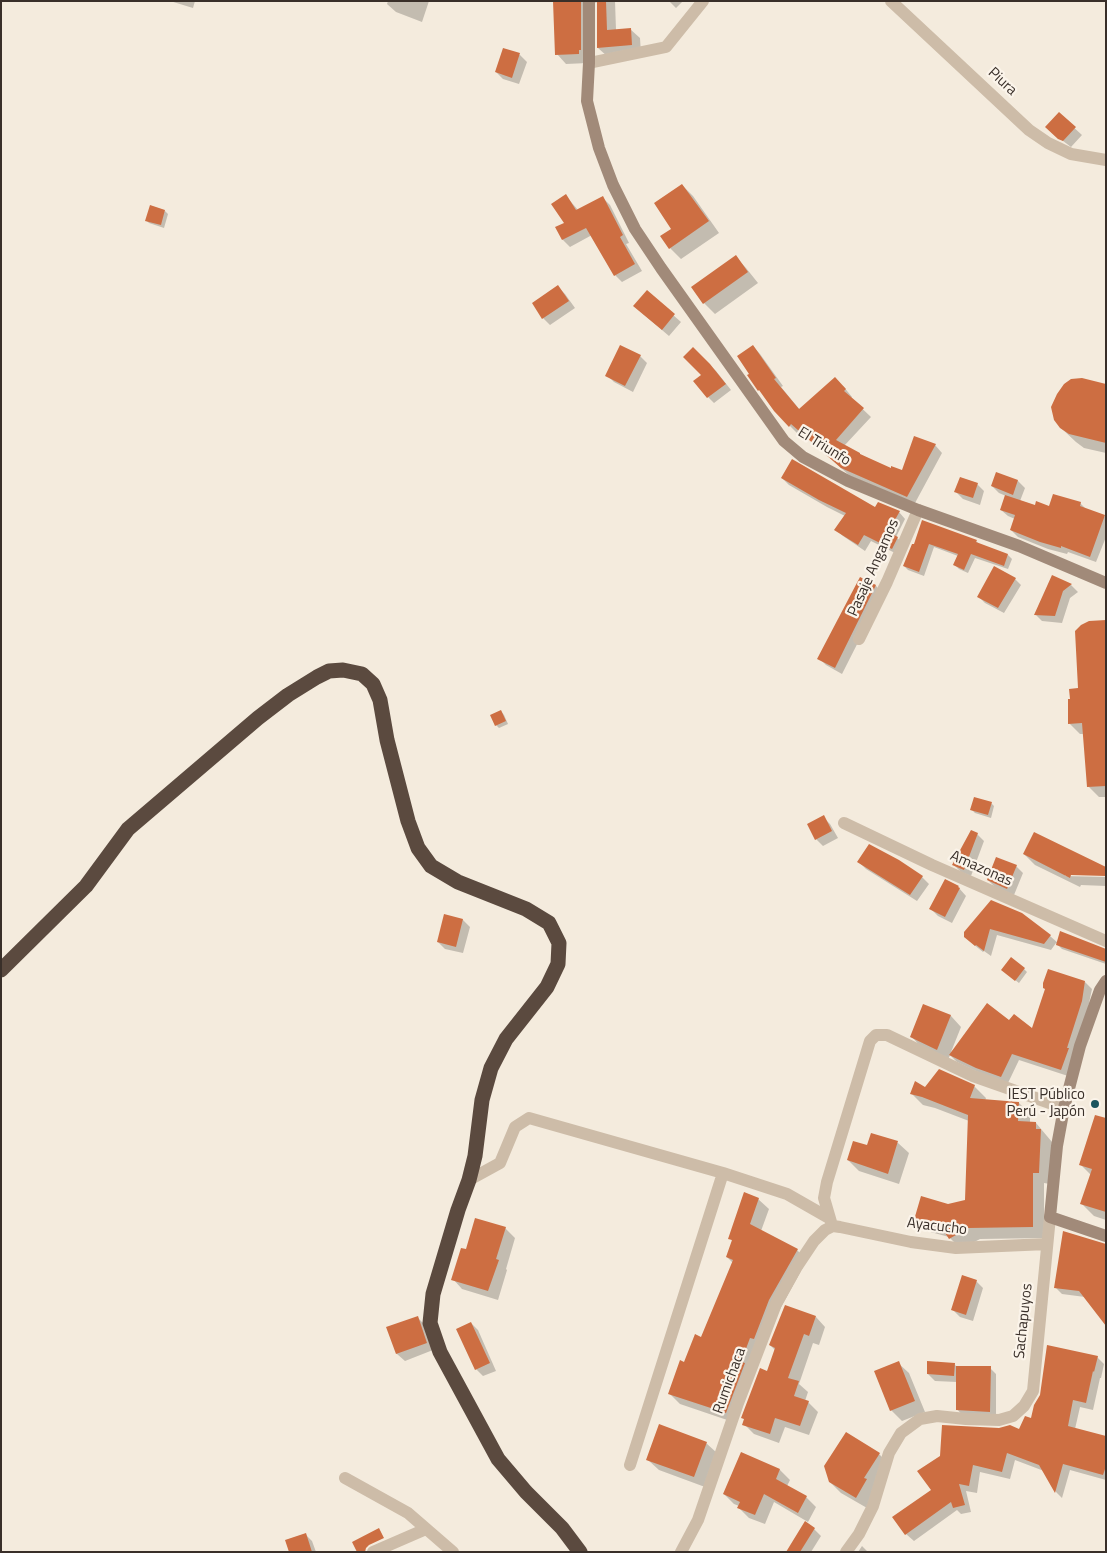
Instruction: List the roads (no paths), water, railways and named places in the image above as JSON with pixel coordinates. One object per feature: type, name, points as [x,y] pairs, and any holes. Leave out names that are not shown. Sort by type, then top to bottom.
[{"type":"highway","points":[[1,970],[86,886],[128,829],[258,718],[288,695],[329,671],[343,670],[362,674],[373,684],[380,700],[387,740],[408,821],[418,848],[431,866],[458,882],[526,909],[549,923],[559,943],[558,964],[547,987],[506,1039],[491,1068],[482,1100],[470,1180],[458,1210],[433,1294],[430,1323],[440,1352],[498,1460],[526,1492],[562,1528],[580,1552]]},
{"type":"main road","name":"El Triunfo","points":[[589,1],[587,102],[599,148],[613,186],[635,229],[650,252],[784,441],[803,457],[848,481],[918,510],[1019,546],[1106,583]]},
{"type":"main road","name":"Sachapuyos","points":[[1050,1217],[1057,1146],[1064,1108],[1080,1046],[1104,986]]},
{"type":"main road","points":[[1050,1217],[1106,1236]]},
{"type":"street","points":[[589,63],[666,47],[703,1]]},
{"type":"street","name":"Piura","points":[[891,1],[1029,130],[1048,143],[1071,154],[1106,160]]},
{"type":"street","name":"Pasaje Angamos","points":[[860,639],[918,510]]},
{"type":"street","name":"Amazonas","points":[[844,823],[932,865],[1106,940]]},
{"type":"street","points":[[829,1224],[824,1198],[827,1182],[870,1041],[876,1035],[887,1035],[973,1076],[1064,1108]]},
{"type":"street","name":"Ayacucho","points":[[470,1180],[500,1163],[515,1128],[529,1118],[723,1173],[787,1194],[829,1224],[911,1242],[956,1248],[1047,1244]]},
{"type":"street","points":[[630,1465],[723,1173]]},
{"type":"street","name":"Sachapuyos","points":[[846,1552],[859,1534],[873,1506],[889,1453],[901,1433],[920,1419],[937,1416],[999,1420],[1013,1416],[1024,1406],[1033,1391],[1050,1217]]},
{"type":"street","name":"Rumichaca","points":[[681,1552],[698,1520],[738,1403],[776,1304],[796,1268],[814,1241],[829,1224]]},
{"type":"street","points":[[345,1478],[408,1513],[453,1552]]},
{"type":"street","points":[[373,1552],[426,1529]]},
{"type":"place","name":"IEST Público Perú - Japón","points":[[1095,1104]]}]
